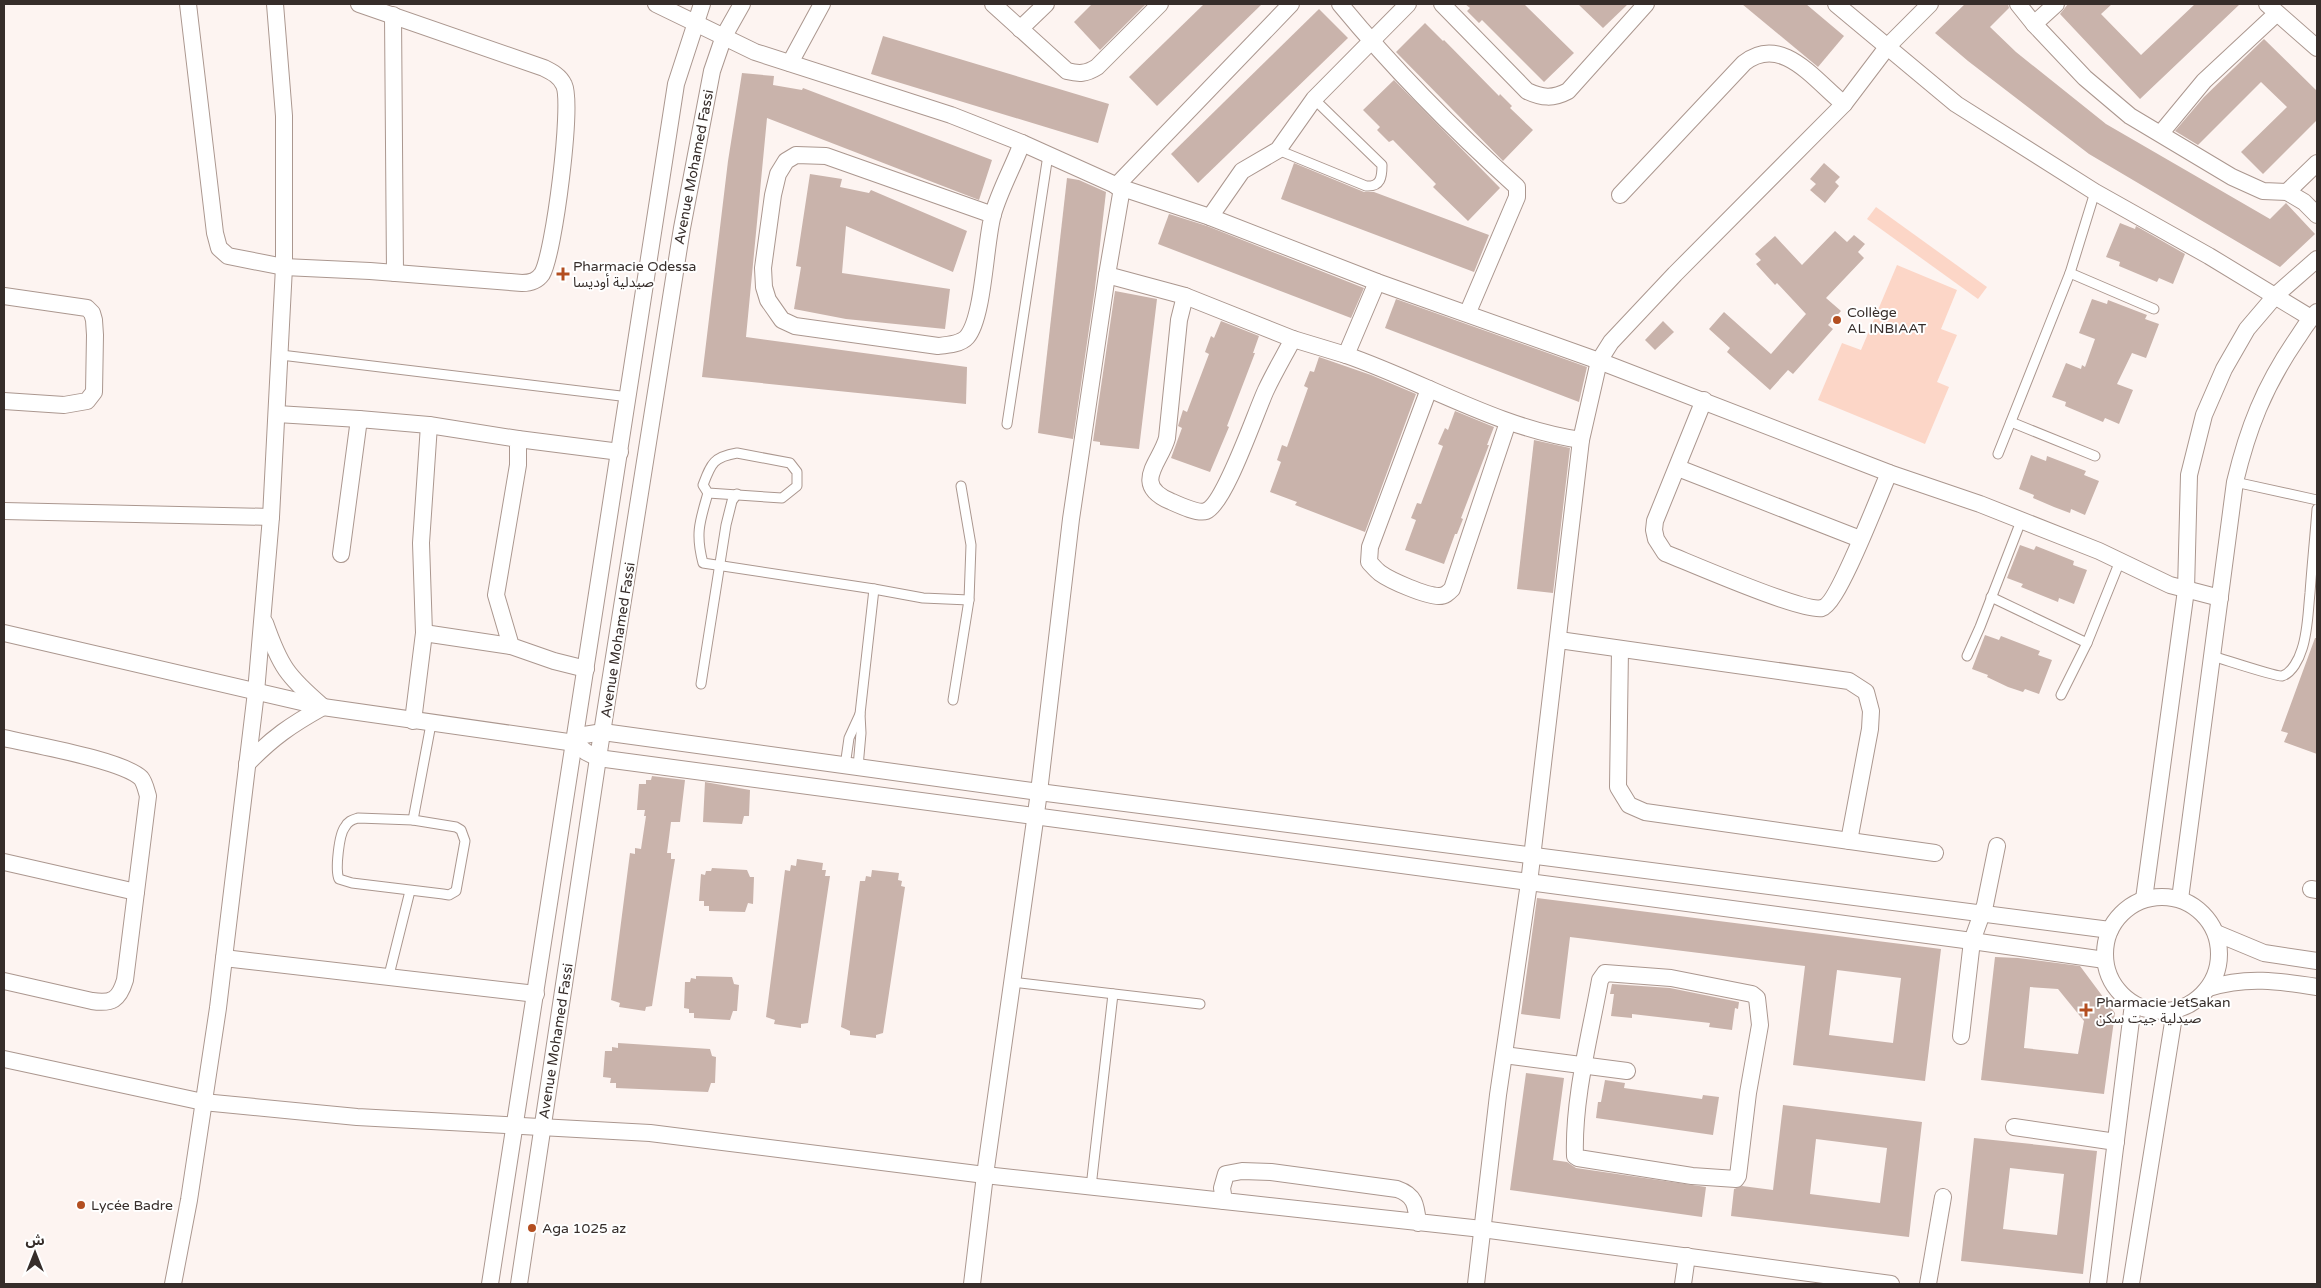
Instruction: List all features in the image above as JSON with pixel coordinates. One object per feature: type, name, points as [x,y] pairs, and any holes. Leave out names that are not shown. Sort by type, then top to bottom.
[{"type":"street","points":[[188,4],[215,233],[220,248],[228,256],[284,267],[522,283],[529,283],[538,279],[548,258],[554,233],[567,105],[564,84],[558,76],[544,68],[359,4]]},
{"type":"street","points":[[173,1284],[189,1200],[224,958],[256,692],[271,518],[278,414],[284,267],[284,116],[275,4]]},
{"type":"street","points":[[656,4],[755,52],[951,115],[1022,143],[1119,187],[1210,217],[1377,282],[1468,312],[1704,400],[1889,473],[1980,504],[2120,561],[2170,585],[2220,598]]},
{"type":"street","name":"Avenue Mohamed Fassi","points":[[490,1284],[676,84],[702,4]]},
{"type":"street","name":"Avenue Mohamed Fassi","points":[[519,1284],[598,758],[682,228],[712,71],[724,36],[742,4]]},
{"type":"street","points":[[790,63],[822,4]]},
{"type":"street","points":[[993,4],[1067,70],[1088,73],[1097,67],[1160,4]]},
{"type":"street","points":[[1020,28],[1046,4]]},
{"type":"street","points":[[972,1284],[1011,982],[1039,792],[1071,519],[1119,187],[1291,4]]},
{"type":"street","points":[[1340,4],[1370,40],[1517,187],[1518,197],[1468,312]]},
{"type":"street","points":[[1210,217],[1242,171],[1278,150],[1314,99],[1370,40],[1408,4]]},
{"type":"street","points":[[1442,4],[1527,91],[1541,97],[1558,96],[1568,91],[1646,4]]},
{"type":"street","points":[[1836,4],[1956,104],[2095,192],[2314,315],[2286,354],[2264,394],[2246,435],[2235,482],[2180,899]]},
{"type":"street","points":[[1476,1284],[1498,1095],[1529,883],[1581,440],[1599,361],[1611,342],[1675,274],[1844,104],[1888,46],[1930,4]]},
{"type":"street","points":[[2018,4],[2034,24],[2103,95],[2130,116],[2161,133],[2198,158],[2253,187],[2263,191],[2287,192],[2304,202],[2317,215]]},
{"type":"street","points":[[2034,24],[2056,4]]},
{"type":"street","points":[[2161,133],[2204,81],[2272,9],[2317,48]]},
{"type":"street","points":[[393,16],[395,273]]},
{"type":"street","points":[[1620,195],[1744,63],[1762,52],[1773,52],[1789,58],[1844,104]]},
{"type":"street","points":[[993,215],[826,156],[796,155],[786,161],[778,174],[773,195],[763,268],[764,287],[768,300],[782,320],[795,326],[938,346],[961,341],[967,337],[980,301],[993,215],[1022,143]]},
{"type":"street","points":[[2287,192],[2317,164]]},
{"type":"street","points":[[2144,899],[2186,590],[2189,474],[2204,415],[2224,369],[2247,330],[2276,295],[2317,259]]},
{"type":"street","points":[[1107,275],[1185,296],[1293,340],[1377,366],[1508,422],[1534,430],[1581,440]]},
{"type":"street","points":[[1346,355],[1377,282]]},
{"type":"street","points":[[4,296],[87,308],[92,313],[94,320],[95,345],[94,392],[87,401],[64,405],[4,401]]},
{"type":"street","points":[[1185,296],[1179,320],[1167,438],[1163,450],[1151,469],[1150,478],[1154,487],[1169,500],[1198,511],[1205,512],[1212,508],[1232,473],[1266,390],[1293,340]]},
{"type":"street","points":[[1429,389],[1370,547],[1369,562],[1379,573],[1419,591],[1439,596],[1446,595],[1452,589],[1508,422]]},
{"type":"street","points":[[1704,400],[1655,521],[1654,530],[1659,547],[1664,553],[1794,602],[1814,608],[1823,608],[1830,602],[1889,473]]},
{"type":"street","points":[[278,414],[429,425],[620,452]]},
{"type":"street","points":[[341,554],[360,419]]},
{"type":"street","points":[[413,721],[424,633],[421,543],[429,425]]},
{"type":"street","points":[[511,646],[496,595],[518,465],[518,439]]},
{"type":"street","points":[[1678,468],[1860,539]]},
{"type":"street","points":[[4,511],[271,518]]},
{"type":"street","points":[[263,617],[276,654],[284,670],[323,707]]},
{"type":"street","points":[[4,633],[323,707],[431,724],[575,743],[586,752],[598,758],[2105,960]]},
{"type":"street","points":[[424,633],[511,646],[554,661],[586,669]]},
{"type":"street","points":[[1558,640],[1849,681],[1866,692],[1872,711],[1870,729],[1849,841]]},
{"type":"street","points":[[1620,648],[1618,787],[1629,805],[1645,812],[1935,853]]},
{"type":"street","points":[[248,764],[278,734],[291,724],[323,707]]},
{"type":"street","points":[[575,743],[584,735],[603,732],[1039,792],[2110,930]]},
{"type":"street","points":[[4,738],[114,764],[132,772],[142,780],[148,796],[148,809],[122,992],[117,998],[103,1003],[92,1002],[4,981]]},
{"type":"street","points":[[1961,1036],[1972,941],[1989,888],[1997,846]]},
{"type":"street","points":[[4,862],[136,892]]},
{"type":"street","points":[[2162,896],[2180,899],[2196,907],[2208,918],[2216,933],[2220,950],[2218,970],[2209,988],[2194,1002],[2175,1010],[2147,1009],[2134,1004],[2119,993],[2110,978],[2105,960],[2106,940],[2110,930],[2124,911],[2144,899],[2162,896]]},
{"type":"street","points":[[2216,933],[2231,941],[2264,953],[2317,961]]},
{"type":"street","points":[[224,958],[389,975],[536,994]]},
{"type":"street","points":[[1605,973],[1671,978],[1752,994],[1759,1003],[1760,1025],[1748,1093],[1738,1176],[1734,1179],[1692,1176],[1578,1158],[1575,1153],[1584,1066],[1600,980],[1605,973]]},
{"type":"street","points":[[2209,988],[2226,983],[2259,979],[2317,987]]},
{"type":"street","points":[[2098,1284],[2134,1004]]},
{"type":"street","points":[[2130,1284],[2175,1010]]},
{"type":"street","points":[[1504,1055],[1627,1072]]},
{"type":"street","points":[[4,1059],[203,1102],[357,1117],[650,1133],[985,1175],[1482,1229],[1891,1284]]},
{"type":"street","points":[[2014,1127],[2116,1142]]},
{"type":"street","points":[[1224,1201],[1222,1188],[1226,1174],[1242,1171],[1271,1172],[1397,1188],[1407,1192],[1414,1198],[1418,1223]]},
{"type":"street","points":[[1928,1284],[1943,1197]]},
{"type":"street","points":[[1683,1284],[1687,1256]]},
{"type":"lane","points":[[1278,150],[1366,186],[1378,183],[1382,178],[1382,165],[1314,99]]},
{"type":"lane","points":[[1007,424],[1048,155]]},
{"type":"lane","points":[[1998,454],[2070,274],[2095,192]]},
{"type":"lane","points":[[2070,274],[2154,309]]},
{"type":"lane","points":[[281,355],[629,397]]},
{"type":"lane","points":[[2011,422],[2095,456]]},
{"type":"lane","points":[[737,453],[775,459],[790,463],[797,472],[797,486],[782,498],[708,493],[703,485],[710,466],[721,456],[737,453]]},
{"type":"lane","points":[[2235,482],[2317,500]]},
{"type":"lane","points":[[953,700],[969,600],[971,544],[961,486]]},
{"type":"lane","points":[[708,493],[699,519],[698,546],[703,563],[923,598],[969,600]]},
{"type":"lane","points":[[700,684],[729,511],[732,501],[738,494]]},
{"type":"lane","points":[[2212,656],[2245,665],[2270,675],[2281,676],[2289,672],[2302,650],[2307,627],[2317,508]]},
{"type":"lane","points":[[1967,656],[2021,521]]},
{"type":"lane","points":[[2061,695],[2087,643],[2120,561]]},
{"type":"lane","points":[[852,766],[861,733],[860,714],[874,589]]},
{"type":"lane","points":[[1991,598],[2087,643]]},
{"type":"lane","points":[[852,766],[849,738],[860,714]]},
{"type":"lane","points":[[413,820],[431,724]]},
{"type":"lane","points":[[358,818],[413,820],[456,826],[461,830],[465,840],[456,891],[449,895],[410,891],[339,879],[337,870],[342,830],[350,820],[358,818]]},
{"type":"lane","points":[[389,975],[410,891]]},
{"type":"lane","points":[[1011,982],[1200,1004]]},
{"type":"lane","points":[[1092,1187],[1112,994]]},
{"type":"shaded area","points":[[1876,207],[1987,287],[1978,299],[1867,219]]},
{"type":"shaded area","points":[[1897,265],[1957,290],[1941,329],[1957,335],[1937,382],[1949,387],[1925,444],[1818,400],[1842,343],[1861,350]]},
{"type":"building","points":[[1092,4],[1146,4],[1100,50],[1074,22]]},
{"type":"building","points":[[1204,4],[1262,4],[1157,106],[1129,77]]},
{"type":"building","points":[[1465,4],[1524,4],[1574,53],[1544,82],[1482,20],[1479,23],[1467,11],[1470,8]]},
{"type":"building","points":[[1578,4],[1628,4],[1603,28]]},
{"type":"building","points":[[1742,4],[1806,4],[1844,36],[1818,67]]},
{"type":"building","points":[[1965,4],[2008,4],[2009,8],[1990,27],[2016,52],[2106,124],[2270,219],[2286,203],[2315,234],[2280,267],[2089,154],[1968,61],[1935,33]]},
{"type":"building","points":[[2068,4],[2112,4],[2101,14],[2141,55],[2195,4],[2240,4],[2140,99],[2060,14]]},
{"type":"building","points":[[1319,9],[1348,38],[1198,183],[1171,154]]},
{"type":"building","points":[[1425,23],[1499,96],[1500,94],[1512,106],[1510,108],[1533,130],[1503,161],[1396,52]]},
{"type":"building","points":[[883,36],[1109,104],[1098,143],[871,74]]},
{"type":"building","points":[[2264,39],[2317,91],[2317,120],[2263,174],[2241,152],[2287,107],[2261,82],[2198,145],[2175,131],[2204,97]]},
{"type":"building","points":[[742,73],[774,76],[773,85],[802,90],[803,88],[992,160],[979,200],[767,118],[746,337],[967,367],[966,404],[702,377],[728,161]]},
{"type":"building","points":[[1394,80],[1500,188],[1468,221],[1433,187],[1436,184],[1393,140],[1389,142],[1377,130],[1380,127],[1363,110]]},
{"type":"building","points":[[1294,163],[1364,192],[1374,192],[1489,235],[1474,272],[1281,199]]},
{"type":"building","points":[[1824,163],[1840,177],[1835,182],[1839,186],[1825,203],[1810,190],[1816,184],[1810,179]]},
{"type":"building","points":[[810,174],[842,179],[840,187],[869,193],[871,190],[967,231],[953,272],[846,226],[842,273],[950,289],[945,329],[846,319],[794,309],[801,267],[796,266]]},
{"type":"building","points":[[1067,178],[1079,180],[1106,192],[1095,288],[1073,439],[1038,433]]},
{"type":"building","points":[[1169,214],[1207,226],[1364,288],[1351,318],[1158,244]]},
{"type":"building","points":[[2120,223],[2135,229],[2136,226],[2185,254],[2173,284],[2159,278],[2157,282],[2119,266],[2120,262],[2106,257]]},
{"type":"building","points":[[1835,231],[1847,242],[1854,235],[1865,244],[1858,252],[1864,258],[1826,298],[1841,311],[1828,325],[1833,329],[1793,374],[1788,370],[1770,390],[1727,352],[1730,348],[1709,329],[1724,312],[1771,354],[1806,314],[1756,264],[1761,260],[1755,254],[1775,236],[1802,265]]},
{"type":"building","points":[[1115,291],[1157,299],[1139,449],[1100,445],[1100,442],[1093,441]]},
{"type":"building","points":[[1396,299],[1587,367],[1579,402],[1385,328]]},
{"type":"building","points":[[2092,299],[2107,304],[2108,300],[2147,315],[2145,319],[2159,324],[2146,358],[2132,353],[2117,384],[2133,390],[2119,424],[2105,418],[2103,422],[2065,406],[2066,402],[2052,397],[2066,363],[2081,369],[2082,365],[2085,367],[2095,339],[2079,333]]},
{"type":"building","points":[[1221,321],[1259,336],[1253,353],[1255,353],[1227,426],[1229,427],[1210,472],[1171,458],[1182,428],[1178,426],[1183,410],[1187,412],[1209,354],[1205,352],[1211,336],[1214,338]]},
{"type":"building","points":[[1663,321],[1674,332],[1655,350],[1645,340]]},
{"type":"building","points":[[1319,357],[1371,375],[1416,394],[1365,532],[1295,505],[1297,502],[1270,492],[1281,462],[1277,460],[1282,445],[1287,447],[1308,388],[1304,386],[1310,371],[1314,372]]},
{"type":"building","points":[[1455,411],[1494,427],[1461,518],[1463,519],[1457,534],[1455,534],[1444,564],[1405,550],[1416,520],[1411,518],[1417,503],[1421,504],[1443,446],[1438,444],[1445,428],[1448,430]]},
{"type":"building","points":[[1534,440],[1570,448],[1553,593],[1517,589]]},
{"type":"building","points":[[2031,455],[2046,461],[2047,456],[2086,471],[2084,475],[2099,481],[2085,515],[2071,509],[2070,513],[2054,507],[2033,498],[2034,495],[2019,489]]},
{"type":"building","points":[[2020,545],[2034,550],[2036,546],[2074,561],[2073,565],[2087,570],[2074,604],[2059,598],[2058,602],[2021,587],[2023,584],[2007,578]]},
{"type":"building","points":[[1985,635],[1999,640],[2001,636],[2040,651],[2038,655],[2052,660],[2039,694],[2025,689],[2023,692],[2008,687],[1987,677],[1988,675],[1972,669]]},
{"type":"building","points":[[2315,638],[2317,638],[2317,754],[2284,742],[2288,733],[2281,731]]},
{"type":"building","points":[[652,776],[685,780],[680,822],[671,822],[667,853],[671,853],[671,859],[675,859],[652,1006],[646,1007],[645,1011],[619,1007],[620,1003],[611,1000],[630,853],[635,854],[635,848],[641,849],[646,816],[644,816],[645,810],[637,810],[639,784],[646,784],[646,780],[651,780]]},
{"type":"building","points":[[705,782],[750,790],[749,816],[744,816],[742,824],[703,822]]},
{"type":"building","points":[[797,859],[823,863],[822,870],[826,870],[825,876],[830,876],[808,1023],[801,1024],[801,1028],[774,1024],[775,1020],[766,1017],[785,870],[790,871],[791,865],[796,866]]},
{"type":"building","points":[[712,868],[747,870],[750,877],[754,877],[753,904],[748,903],[745,912],[709,911],[709,906],[704,906],[704,901],[699,901],[701,874],[705,875],[706,871],[711,871]]},
{"type":"building","points":[[872,870],[899,873],[898,880],[902,881],[901,886],[905,887],[883,1033],[876,1035],[876,1038],[850,1035],[850,1031],[841,1027],[860,881],[865,881],[866,876],[871,877]]},
{"type":"building","points":[[1537,898],[1941,949],[1925,1081],[1793,1065],[1805,966],[1570,937],[1560,1019],[1521,1014]],"holes":[[[1837,970],[1901,978],[1893,1043],[1829,1035]]]},
{"type":"building","points":[[1995,957],[2080,966],[2115,1013],[2104,1094],[1981,1080]],"holes":[[[2030,987],[2058,989],[2084,1021],[2078,1054],[2024,1048]]]},
{"type":"building","points":[[696,976],[732,977],[734,984],[739,985],[737,1011],[733,1011],[730,1020],[694,1018],[694,1013],[689,1013],[689,1009],[684,1008],[685,982],[690,982],[691,978],[696,979]]},
{"type":"building","points":[[1612,984],[1670,988],[1739,1002],[1738,1009],[1735,1008],[1732,1030],[1709,1027],[1710,1023],[1632,1014],[1632,1018],[1611,1016],[1614,994],[1610,994]]},
{"type":"building","points":[[618,1043],[710,1049],[712,1056],[716,1057],[715,1083],[711,1083],[708,1092],[616,1088],[616,1083],[610,1083],[611,1078],[603,1077],[605,1051],[612,1051],[612,1047],[618,1048]]},
{"type":"building","points":[[1526,1073],[1564,1078],[1553,1160],[1567,1162],[1576,1168],[1706,1187],[1702,1217],[1510,1190]]},
{"type":"building","points":[[1605,1080],[1625,1083],[1624,1088],[1702,1099],[1703,1095],[1719,1097],[1713,1135],[1596,1118],[1598,1102],[1601,1102]]},
{"type":"building","points":[[1783,1105],[1922,1122],[1909,1237],[1731,1216],[1734,1189],[1742,1186],[1773,1190]],"holes":[[[1816,1139],[1887,1148],[1880,1203],[1810,1194]]]},
{"type":"building","points":[[1974,1138],[2097,1151],[2083,1274],[1961,1261]],"holes":[[[2010,1168],[2064,1174],[2057,1235],[2003,1229]]]},
{"type":"place","name":"Pharmacie Odessa صيدلية أوديسا","points":[[563,274]]},
{"type":"place","name":"Collège AL INBIAAT","points":[[1837,320]]},
{"type":"place","name":"Pharmacie JetSakan صيدلية جيت سكن","points":[[2086,1010]]},
{"type":"place","name":"Lycée Badre","points":[[81,1205]]},
{"type":"place","name":"Aga 1025 az","points":[[532,1228]]}]
